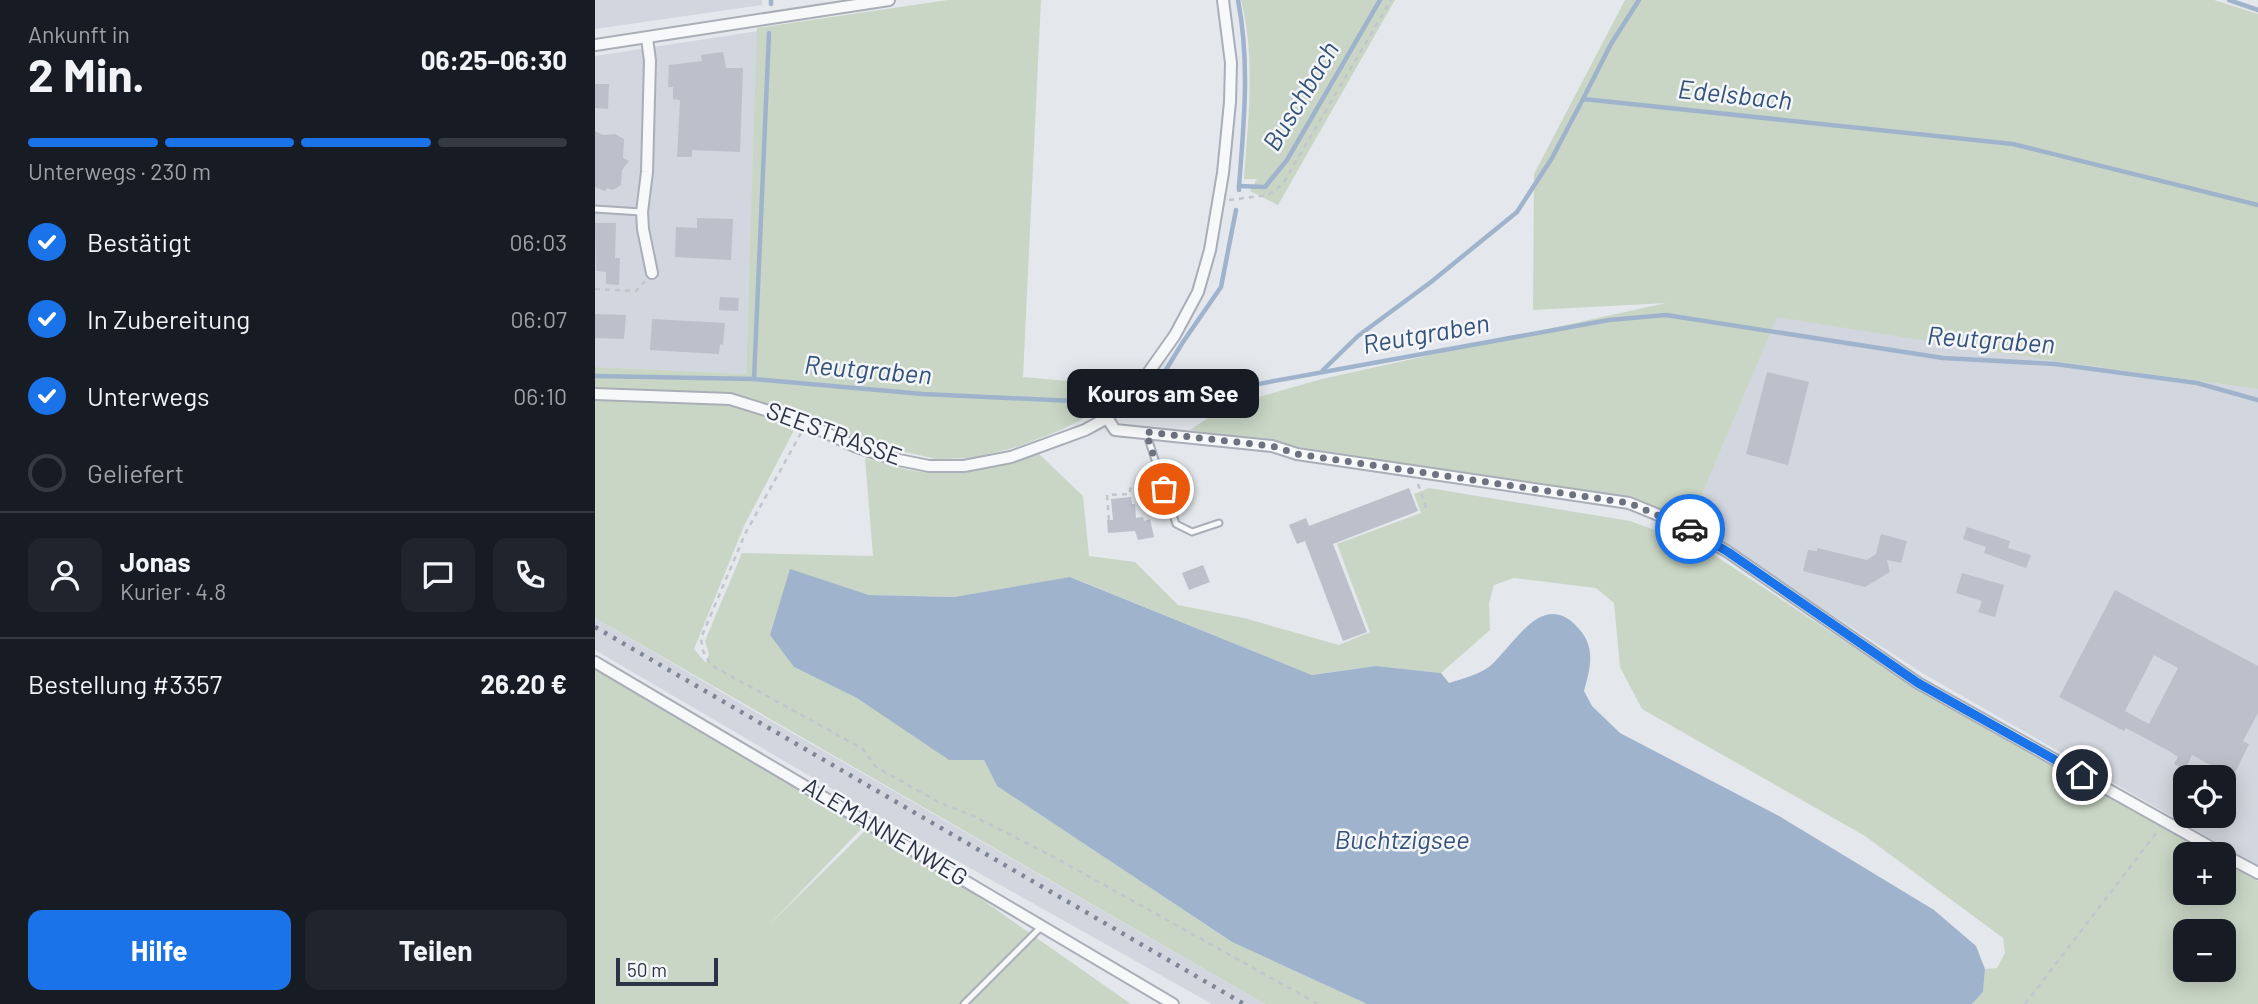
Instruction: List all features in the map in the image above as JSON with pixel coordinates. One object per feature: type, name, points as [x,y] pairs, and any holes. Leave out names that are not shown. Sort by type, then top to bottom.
[{"type":"street","points":[[595,45],[889,0]]},
{"type":"street","name":"SEESTRASSE","points":[[595,394],[730,399],[806,424],[854,446],[894,459],[929,466],[964,466],[1011,457],[1085,430],[1111,414],[1130,395],[1175,335],[1198,292],[1210,250],[1219,200],[1230,102],[1231,63],[1223,0]]},
{"type":"street","points":[[647,37],[650,61],[647,172],[642,212],[652,273]]},
{"type":"street","points":[[1111,414],[1115,430],[1272,446],[1297,454],[1527,487],[1640,507],[1683,525],[1728,552],[1918,683],[2203,842]]},
{"type":"street","name":"ALEMANNENWEG","points":[[595,662],[1173,1004]]},
{"type":"street","points":[[2236,861],[2258,873]]},
{"type":"lane","points":[[595,209],[642,212]]},
{"type":"lane","points":[[1146,432],[1176,524],[1192,532],[1219,523]]},
{"type":"lane","points":[[964,1004],[1042,926]]},
{"type":"path","points":[[1219,200],[1268,195],[1282,186],[1391,0]]},
{"type":"path","points":[[595,289],[636,290],[652,273]]},
{"type":"path","points":[[806,424],[745,534],[701,638],[703,651],[711,665],[863,749],[876,767],[940,803],[1052,856],[1318,1004]]},
{"type":"path","points":[[1109,520],[1107,495],[1130,494],[1130,489],[1142,478]]},
{"type":"path","points":[[1420,490],[1427,510]]},
{"type":"path","points":[[2025,1004],[2166,821]]},
{"type":"shaded area","points":[[595,0],[762,0],[762,5],[595,29]]},
{"type":"shaded area","points":[[758,31],[746,374],[595,367],[595,56]]},
{"type":"shaded area","points":[[1777,316],[2053,361],[2258,389],[2258,866],[2236,853],[2236,842],[2216,842],[2192,828],[2236,828],[2236,765],[2173,765],[2173,817],[1924,674],[1690,523]]},
{"type":"shaded area","points":[[595,618],[1265,1004],[1212,1004],[890,823],[595,650]]},
{"type":"green space","points":[[948,0],[1041,0],[1023,377],[1115,385],[1087,417],[1017,447],[972,458],[936,459],[858,441],[802,415],[744,526],[694,649],[706,663],[709,654],[705,641],[742,553],[873,556],[865,458],[909,470],[938,473],[981,468],[1038,453],[1083,496],[1089,556],[1135,562],[1178,605],[1244,618],[1339,645],[1370,632],[1337,544],[1421,513],[1414,494],[1429,488],[1630,521],[1702,547],[1917,689],[2189,842],[2173,842],[2173,905],[2236,905],[2236,869],[2258,881],[2258,1004],[1972,1004],[1983,992],[1985,969],[1997,968],[2005,953],[2003,938],[1865,836],[1642,709],[1620,667],[1614,603],[1596,588],[1514,578],[1494,585],[1489,603],[1490,630],[1441,673],[1376,666],[1312,675],[1071,577],[954,597],[869,595],[790,570],[794,667],[984,760],[997,786],[1232,942],[1367,1004],[1265,1004],[595,618],[595,367],[746,374],[757,28]]},
{"type":"green space","points":[[1241,0],[1395,0],[1278,205],[1250,191],[1257,179],[1244,179],[1250,67]]},
{"type":"green space","points":[[1625,0],[2214,0],[2258,14],[2258,389],[2053,361],[1777,317],[1690,523],[1636,500],[1190,430],[1224,407],[1322,379],[1666,303],[1533,310],[1534,174]]},
{"type":"green space","points":[[595,661],[864,826],[769,925],[867,829],[954,880],[1131,1004],[595,1004]]},
{"type":"water","name":"Buchtzigsee","points":[[790,569],[869,595],[954,597],[1070,577],[1312,675],[1376,666],[1441,673],[1449,683],[1475,675],[1489,667],[1519,634],[1542,617],[1554,614],[1567,618],[1585,637],[1590,652],[1590,667],[1584,691],[1592,706],[1620,733],[1779,816],[1934,910],[1976,946],[1985,969],[1983,992],[1972,1004],[1367,1004],[1232,942],[997,786],[984,760],[949,760],[857,698],[794,667],[770,635]]},
{"type":"building","points":[[723,52],[726,68],[743,68],[740,152],[692,150],[692,157],[677,157],[680,100],[673,99],[673,87],[668,87],[669,65],[702,61],[701,55]]},
{"type":"building","points":[[595,84],[609,84],[608,109],[595,108]]},
{"type":"building","points":[[595,131],[603,135],[615,134],[624,139],[623,158],[629,161],[622,170],[621,185],[613,190],[607,188],[605,191],[595,187]]},
{"type":"building","points":[[697,218],[733,219],[731,260],[675,257],[676,227],[697,228]]},
{"type":"building","points":[[595,223],[616,223],[615,258],[620,258],[619,285],[606,284],[606,272],[596,271]]},
{"type":"building","points":[[720,297],[739,298],[738,311],[719,310]]},
{"type":"building","points":[[595,314],[626,315],[624,339],[595,338]]},
{"type":"building","points":[[652,319],[725,323],[723,345],[720,344],[719,354],[650,350]]},
{"type":"building","points":[[1767,372],[1809,382],[1788,465],[1746,454]]},
{"type":"building","points":[[1409,488],[1418,511],[1333,544],[1367,632],[1343,641],[1305,541],[1297,544],[1289,525],[1306,518],[1309,526]]},
{"type":"building","points":[[1131,497],[1132,504],[1135,504],[1136,518],[1143,517],[1144,521],[1150,519],[1154,537],[1138,540],[1135,531],[1108,533],[1107,520],[1113,520],[1111,499]]},
{"type":"building","points":[[1967,527],[2010,541],[2008,548],[2031,555],[2026,568],[1984,553],[1986,547],[1963,539]]},
{"type":"building","points":[[1881,534],[1907,541],[1901,563],[1887,560],[1890,572],[1865,587],[1803,571],[1808,550],[1817,551],[1817,548],[1867,560],[1876,554]]},
{"type":"building","points":[[1203,565],[1210,582],[1189,590],[1182,573]]},
{"type":"building","points":[[1962,573],[2004,585],[1995,617],[1978,612],[1982,601],[1956,593]]},
{"type":"building","points":[[2115,590],[2258,666],[2258,713],[2243,741],[2249,744],[2236,771],[2236,765],[2211,765],[2192,755],[2187,765],[2176,765],[2178,757],[2169,751],[2126,728],[2124,731],[2059,697]],"holes":[[[2154,655],[2178,668],[2149,724],[2125,711]]]},
{"type":"waterway","points":[[1238,0],[1245,69],[1239,186]]},
{"type":"waterway","name":"Buschbach","points":[[1239,190],[1239,186],[1265,187],[1287,160],[1380,0]]},
{"type":"waterway","points":[[1583,99],[1611,44],[1639,0]]},
{"type":"waterway","points":[[2229,0],[2258,10]]},
{"type":"waterway","points":[[754,379],[769,33]]},
{"type":"waterway","name":"Edelsbach","points":[[1323,370],[1358,336],[1431,282],[1517,212],[1552,158],[1583,99],[2013,144],[2258,205]]},
{"type":"waterway","name":"Buschbach","points":[[1148,399],[1221,287],[1236,210]]},
{"type":"waterway","name":"Reutgraben","points":[[595,376],[754,379],[923,394],[1125,401],[1214,392],[1609,320],[1666,315],[1943,358],[2055,364],[2197,383],[2258,400]]},
{"type":"railway","points":[[595,627],[1244,1004]]},
{"type":"way so far","points":[[1164,489],[1146,432],[1272,446],[1297,454],[1629,503],[1690,529]]},
{"type":"place","name":"Kouros am See","points":[[1164,489]]},
{"type":"route","points":[[1690,529],[1728,552],[1918,683],[2082,775]]}]
